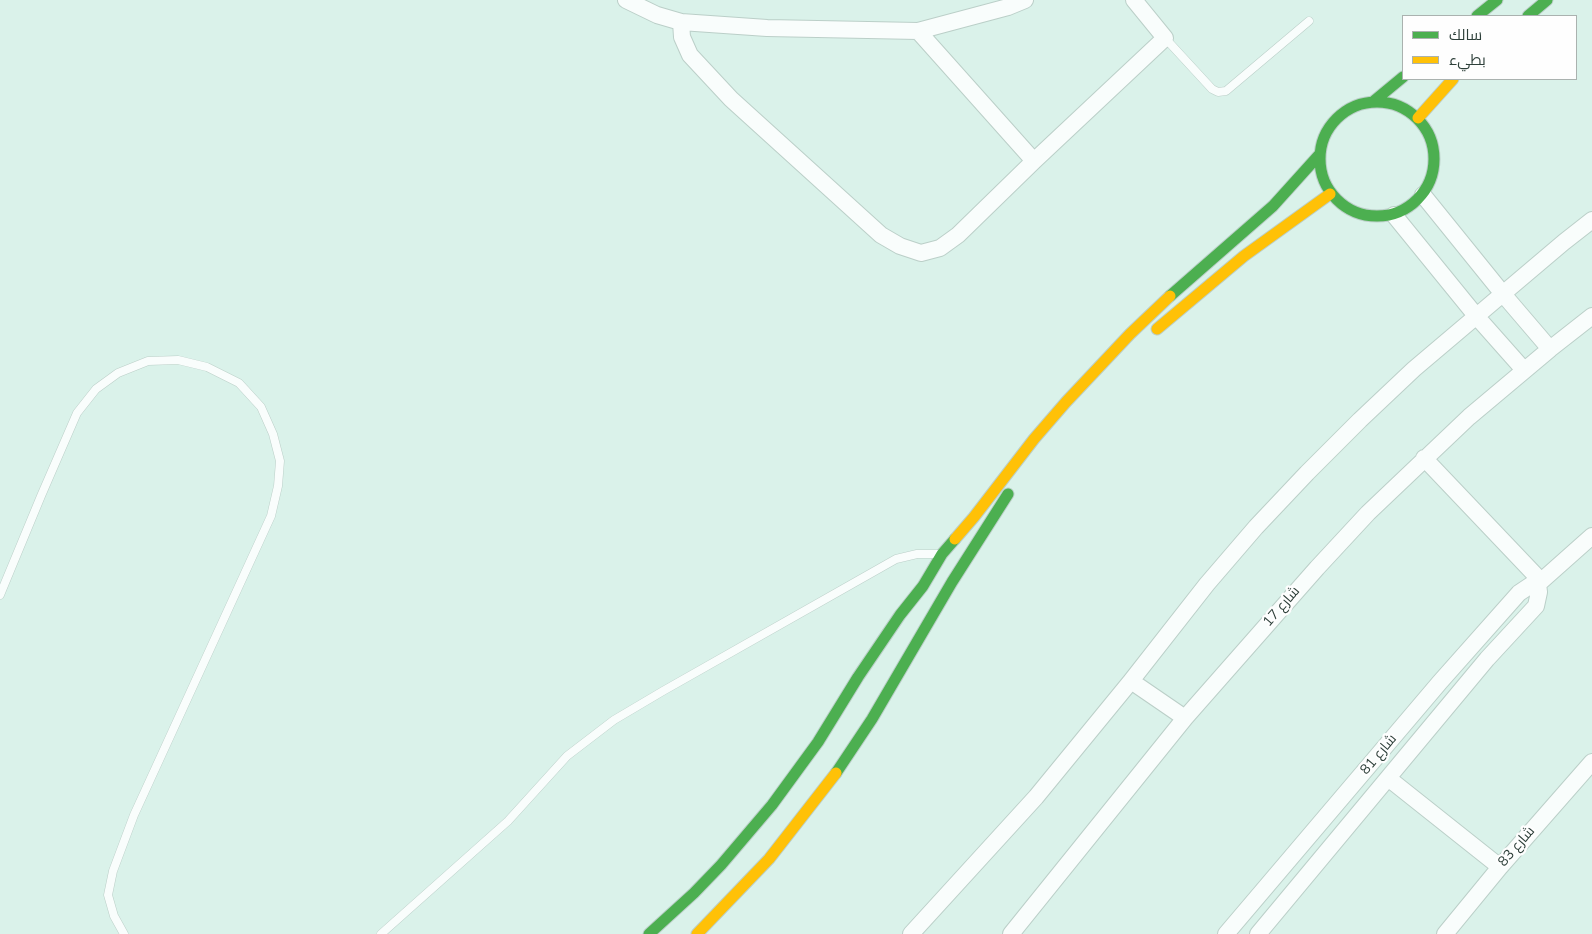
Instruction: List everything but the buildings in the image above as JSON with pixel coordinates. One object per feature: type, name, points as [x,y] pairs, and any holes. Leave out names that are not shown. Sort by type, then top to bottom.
[{"type":"main road","points":[[1478,15],[1496,0]]},
{"type":"main road","points":[[1529,15],[1547,0]]},
{"type":"main road","points":[[1374,102],[1402,78]]},
{"type":"main road","points":[[1418,118],[1452,80]]},
{"type":"main road","points":[[1374,102],[1398,105],[1418,118],[1430,135],[1435,155],[1432,176],[1423,195],[1410,207],[1394,215],[1377,217],[1359,214],[1343,206],[1330,194],[1321,175],[1319,155],[1325,135],[1337,118],[1354,106],[1374,102]]},
{"type":"main road","points":[[649,934],[694,893],[772,805],[818,742],[858,676],[922,586],[942,554],[974,517],[1034,439],[1098,367],[1164,302],[1273,206],[1319,155]]},
{"type":"main road","points":[[1151,335],[1203,288],[1330,194]]},
{"type":"main road","points":[[697,934],[769,859],[838,770],[872,719],[952,582],[1015,486]]},
{"type":"street","points":[[626,0],[657,15],[681,22],[784,29],[918,32],[1008,7],[1025,0]]},
{"type":"street","points":[[681,22],[682,37],[690,55],[731,99],[881,235],[900,246],[921,253],[940,248],[958,235],[1165,38],[1134,0]]},
{"type":"street","points":[[918,32],[1034,161]]},
{"type":"street","points":[[1423,195],[1550,349]]},
{"type":"street","points":[[1394,215],[1477,317],[1524,370]]},
{"type":"street","points":[[911,934],[1036,798],[1207,584],[1307,473],[1414,369],[1592,220]]},
{"type":"street","name":"شارع 17","points":[[1016,932],[1184,718],[1368,513],[1469,417],[1592,316]]},
{"type":"street","points":[[1424,458],[1540,582]]},
{"type":"street","name":"شارع 81","points":[[1226,934],[1440,682],[1519,593],[1540,582],[1592,536]]},
{"type":"street","name":"شارع 81","points":[[1258,934],[1487,659],[1536,606],[1540,582]]},
{"type":"street","points":[[1131,681],[1184,718]]},
{"type":"street","name":"شارع 83","points":[[1445,934],[1500,867],[1592,762]]},
{"type":"street","points":[[1388,778],[1500,867]]},
{"type":"street","points":[[1305,842],[1323,856]]},
{"type":"lane","points":[[1165,38],[1212,89],[1218,92],[1226,91],[1308,21]]},
{"type":"lane","points":[[0,595],[77,413],[96,389],[118,373],[148,361],[178,360],[207,368],[239,383],[261,407],[273,434],[280,461],[278,486],[271,516],[134,815],[113,871],[108,894],[114,916],[124,934]]},
{"type":"lane","points":[[381,934],[460,866],[508,821],[567,756],[614,720],[896,559],[917,554],[942,554]]},
{"type":"traffic: fast","points":[[1478,15],[1497,0]]},
{"type":"traffic: fast","points":[[1529,15],[1547,0]]},
{"type":"traffic: fast","points":[[1374,101],[1402,78]]},
{"type":"traffic: fast","points":[[1377,102],[1399,106],[1418,118],[1430,137],[1434,159],[1430,181],[1418,200],[1399,212],[1377,216],[1355,212],[1336,200],[1324,181],[1320,159],[1324,137],[1336,118],[1355,106],[1377,102]]},
{"type":"traffic: fast","points":[[1170,296],[1273,206],[1319,155]]},
{"type":"traffic: fast","points":[[836,773],[872,719],[952,582],[1008,494]]},
{"type":"traffic: fast","points":[[649,934],[694,893],[721,865],[772,805],[818,742],[858,677],[900,615],[923,586],[942,554],[955,539]]},
{"type":"traffic: slow","points":[[1418,118],[1452,80]]},
{"type":"traffic: slow","points":[[1157,329],[1244,256],[1330,194]]},
{"type":"traffic: slow","points":[[955,539],[1034,439],[1066,402],[1130,334],[1170,296]]},
{"type":"traffic: slow","points":[[697,934],[769,859],[836,773]]}]
